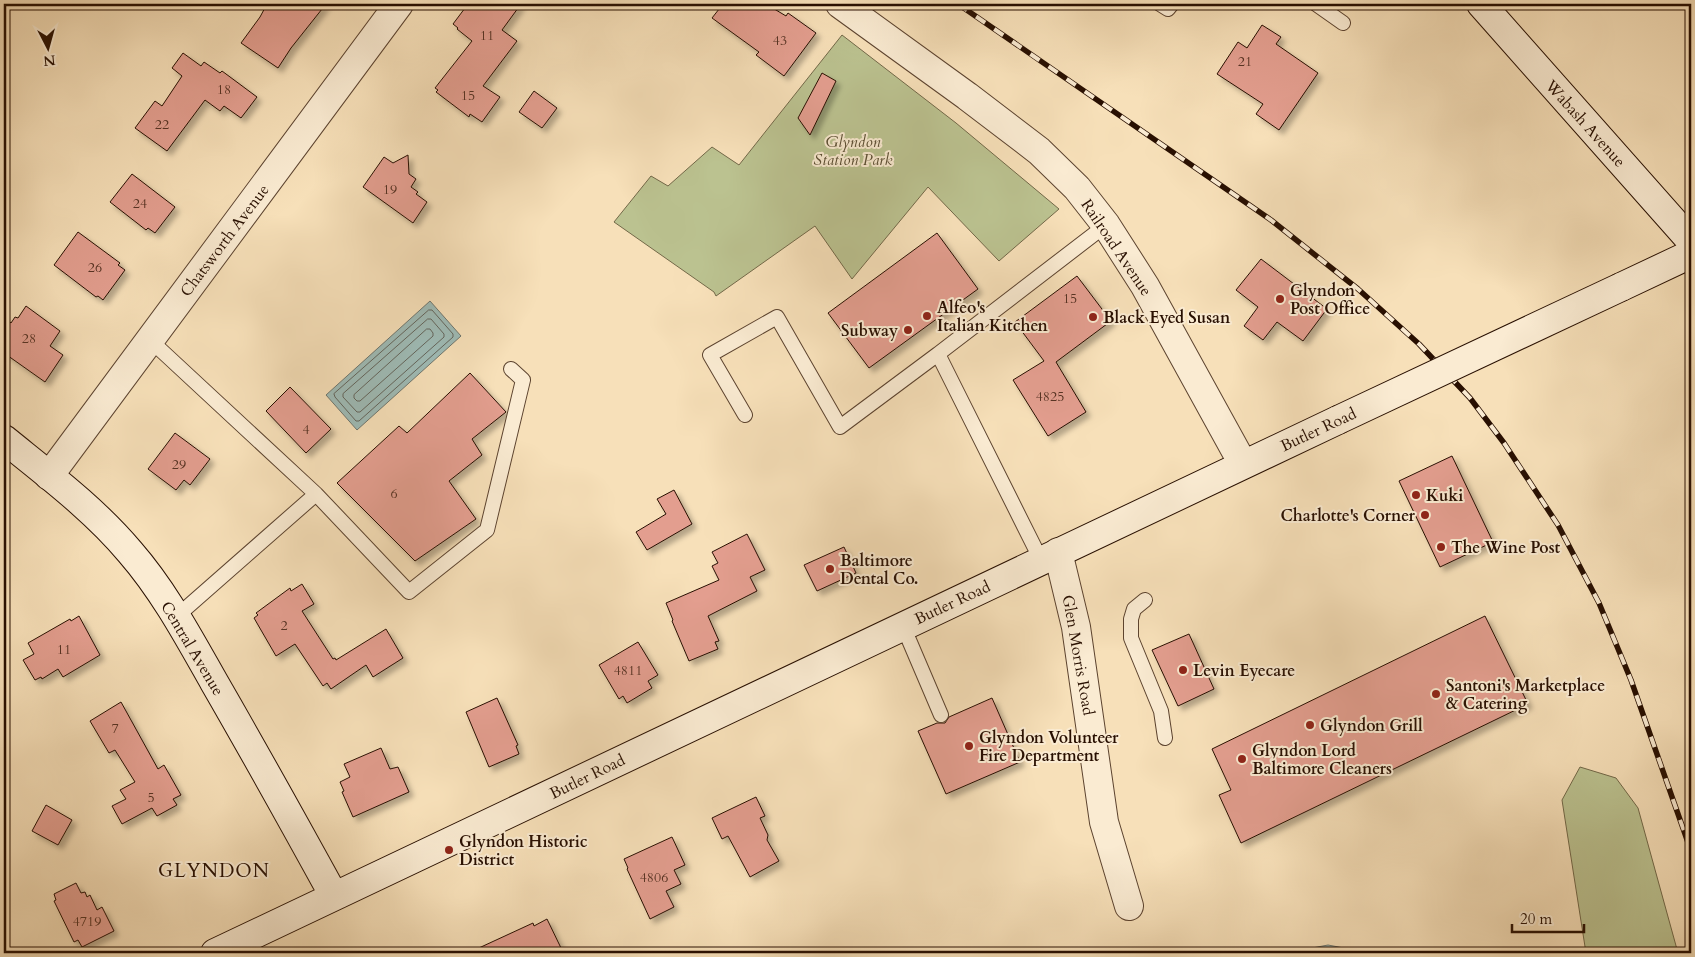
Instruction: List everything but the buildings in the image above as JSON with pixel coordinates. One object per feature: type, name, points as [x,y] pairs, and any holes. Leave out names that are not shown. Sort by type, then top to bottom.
[{"type":"main road","name":"Chatsworth Avenue","points":[[49,476],[399,4]]},
{"type":"main road","name":"Railroad Avenue","points":[[840,4],[1039,151],[1077,188],[1106,225],[1145,286],[1243,464]]},
{"type":"main road","name":"Wabash Avenue","points":[[1481,4],[1691,242]]},
{"type":"main road","name":"Butler Road","points":[[215,953],[1243,464],[1691,254]]},
{"type":"main road","name":"Central Avenue","points":[[4,439],[98,518],[132,553],[176,616],[334,896]]},
{"type":"main road","name":"Glen Morris Road","points":[[1050,556],[1076,627],[1104,822],[1129,906]]},
{"type":"lane","points":[[1160,4],[1168,9],[1172,4]]},
{"type":"lane","points":[[1316,4],[1343,23]]},
{"type":"lane","points":[[745,415],[710,354],[777,317],[840,427],[1106,225]]},
{"type":"lane","points":[[150,340],[316,494],[409,592],[488,530],[523,380],[511,369]]},
{"type":"lane","points":[[938,354],[1050,556]]},
{"type":"lane","points":[[176,616],[316,494]]},
{"type":"lane","points":[[1145,600],[1134,609],[1131,619],[1131,638],[1161,711],[1164,738]]},
{"type":"lane","points":[[903,626],[941,714]]},
{"type":"green space","name":"Glyndon Station Park","points":[[842,35],[956,123],[1059,209],[999,261],[928,187],[852,279],[815,226],[716,296],[714,292],[614,222],[651,176],[668,186],[712,147],[739,165]]},
{"type":"green space","points":[[1580,767],[1616,778],[1638,808],[1678,953],[1586,953],[1562,800]]},
{"type":"water","points":[[430,301],[461,336],[357,430],[326,395]]},
{"type":"water","points":[[1328,945],[1349,949],[1352,953],[1286,953]]},
{"type":"railway","points":[[958,4],[1271,220],[1358,289],[1419,344],[1470,398],[1504,443],[1558,525],[1599,603],[1631,680],[1691,851]]},
{"type":"place","name":"Glyndon Post Office","points":[[1280,299]]},
{"type":"place","name":"Alfeo's Italian Kitchen","points":[[927,316]]},
{"type":"place","name":"Black Eyed Susan","points":[[1093,317]]},
{"type":"place","name":"Subway","points":[[908,330]]},
{"type":"place","name":"Kuki","points":[[1416,495]]},
{"type":"place","name":"Charlotte's Corner","points":[[1425,515]]},
{"type":"place","name":"The Wine Post","points":[[1441,547]]},
{"type":"place","name":"Baltimore Dental Co.","points":[[830,569]]},
{"type":"place","name":"Levin Eyecare","points":[[1183,670]]},
{"type":"place","name":"Santoni's Marketplace & Catering","points":[[1436,694]]},
{"type":"place","name":"Glyndon Grill","points":[[1310,725]]},
{"type":"place","name":"Glyndon Volunteer Fire Department","points":[[969,746]]},
{"type":"place","name":"Glyndon Lord Baltimore Cleaners","points":[[1242,759]]},
{"type":"place","name":"Glyndon Historic District","points":[[449,850]]},
{"type":"district","name":"GLYNDON","points":[[214,870]]}]
